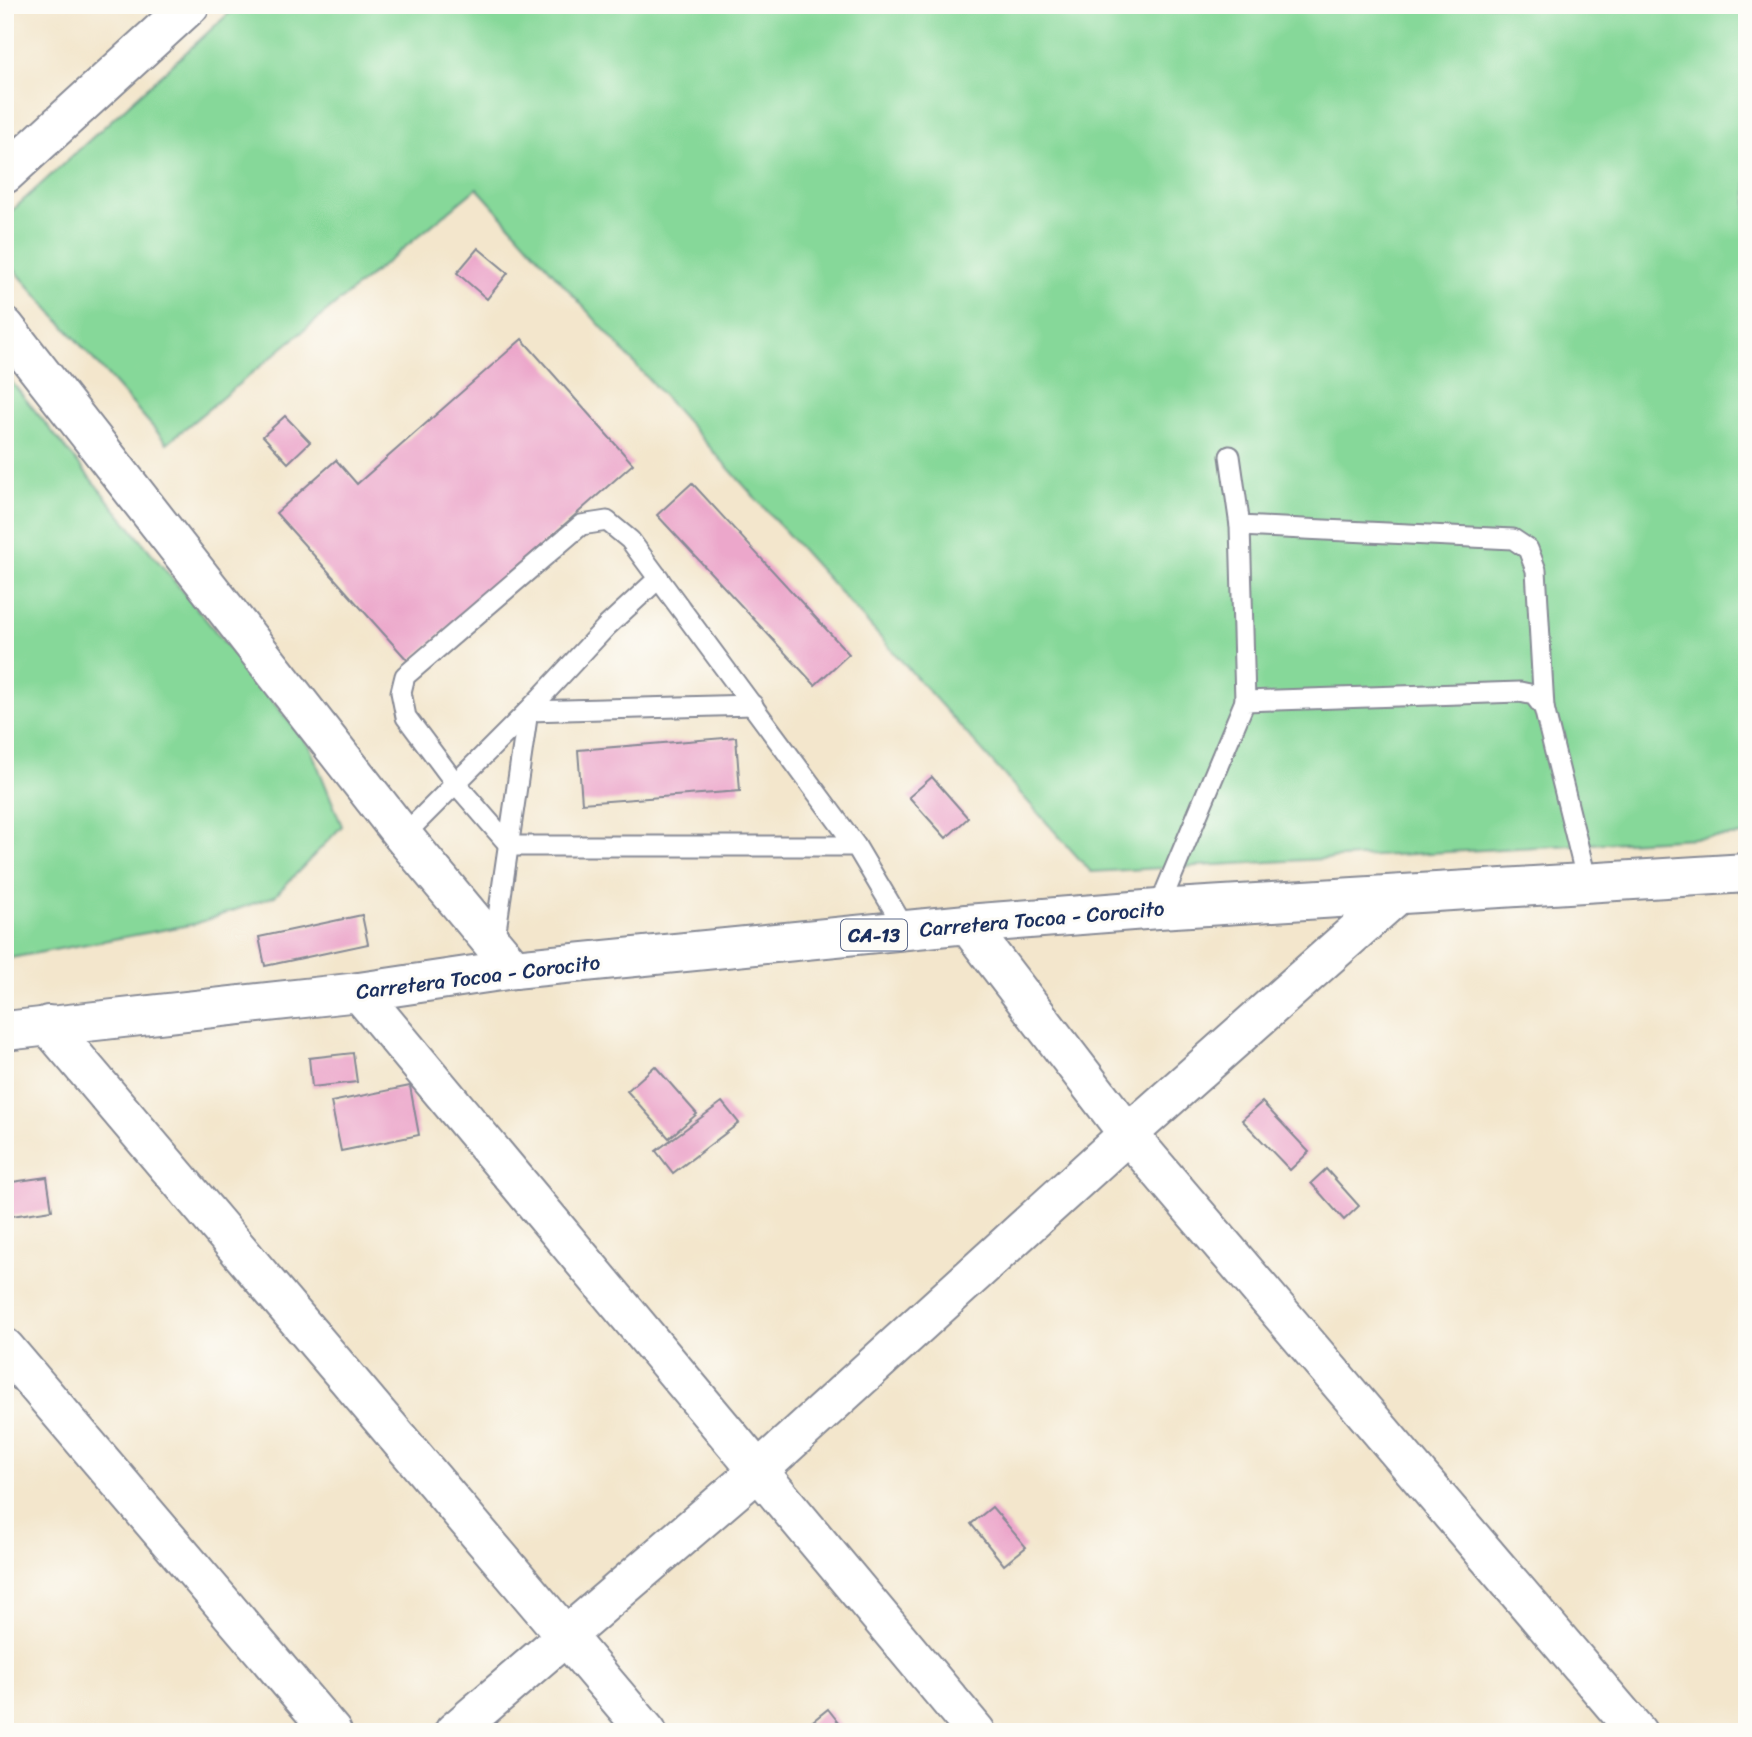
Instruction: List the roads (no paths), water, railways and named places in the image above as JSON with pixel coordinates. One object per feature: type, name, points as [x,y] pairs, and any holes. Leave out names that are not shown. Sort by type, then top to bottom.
[{"type":"street","points":[[5,174],[190,5]]},
{"type":"street","points":[[5,327],[403,835],[504,957]]},
{"type":"street","name":"Carretera Tocoa - Corocito","points":[[5,1031],[359,992],[504,957],[907,932],[967,924],[1158,909],[1747,873]]},
{"type":"street","points":[[454,1732],[758,1471],[1128,1134],[1397,895]]},
{"type":"street","points":[[967,924],[1128,1134],[1637,1732]]},
{"type":"street","points":[[359,992],[976,1732]]},
{"type":"street","points":[[48,1025],[647,1732]]},
{"type":"street","points":[[5,1348],[332,1732]]},
{"type":"lane","points":[[1158,909],[1245,701],[1240,526],[1230,457]]},
{"type":"lane","points":[[856,846],[510,846],[456,784],[406,717],[401,691],[405,676],[581,525],[607,521],[630,540],[856,846],[907,932]]},
{"type":"lane","points":[[1240,526],[1513,539],[1528,549],[1536,570],[1544,708],[1587,882]]},
{"type":"lane","points":[[403,835],[528,711],[607,626],[659,578]]},
{"type":"lane","points":[[1245,701],[1520,691],[1534,695],[1544,708]]},
{"type":"lane","points":[[528,711],[753,705]]},
{"type":"lane","points":[[504,957],[510,846],[528,711]]}]
